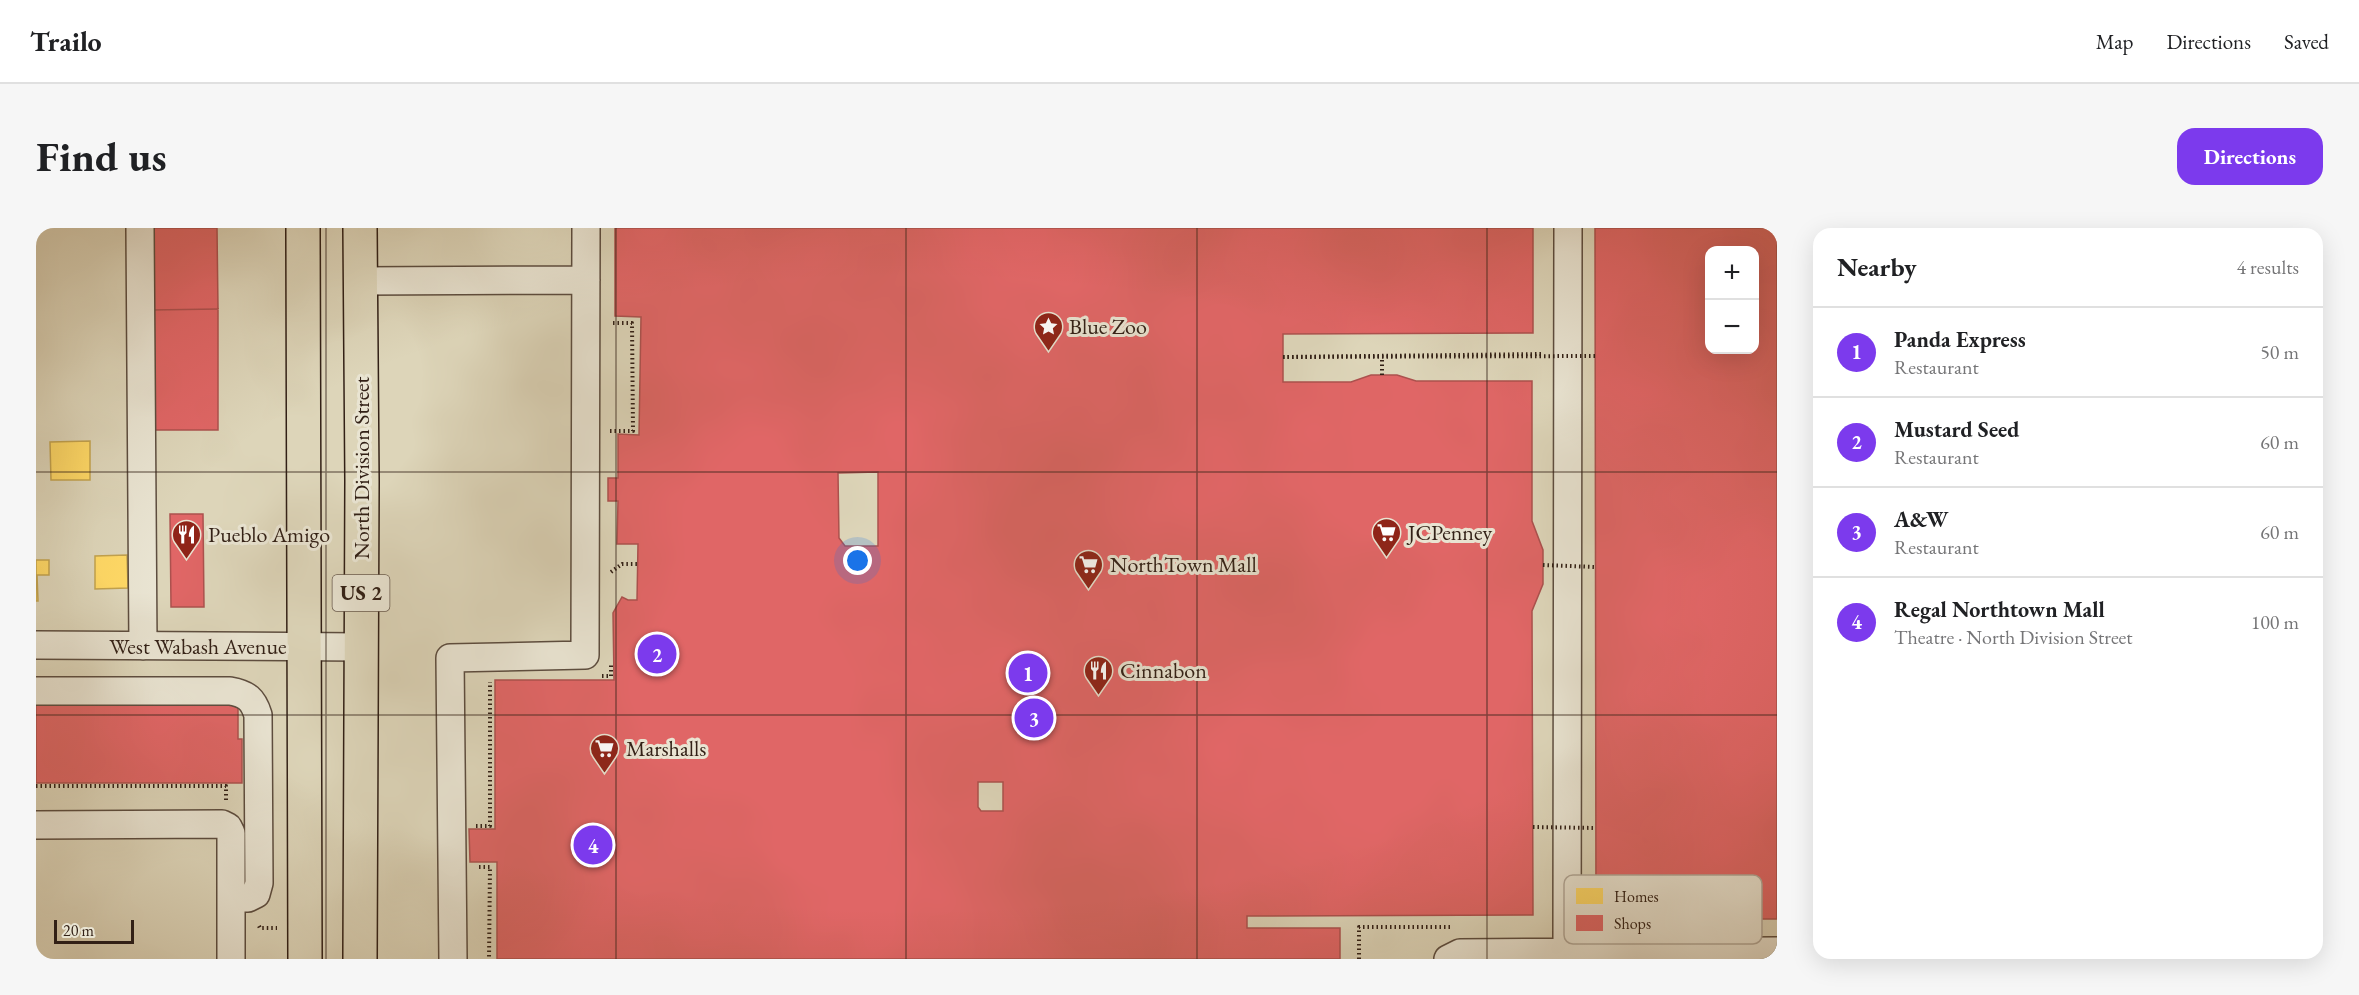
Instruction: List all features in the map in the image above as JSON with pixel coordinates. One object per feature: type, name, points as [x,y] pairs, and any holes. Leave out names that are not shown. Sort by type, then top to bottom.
[{"type":"main road","name":"US 2","points":[[303,228],[304,959]]},
{"type":"main road","name":"North Division Street","points":[[360,228],[360,959]]},
{"type":"street","points":[[140,228],[143,646]]},
{"type":"street","points":[[453,959],[450,658],[585,656],[586,228]]},
{"type":"street","points":[[1567,875],[1568,228]]},
{"type":"street","points":[[361,282],[586,280]]},
{"type":"street","name":"West Wabash Avenue","points":[[36,645],[361,647]]},
{"type":"street","points":[[36,691],[230,691],[244,693],[254,701],[258,715],[259,883],[256,894],[248,898],[231,898]]},
{"type":"street","points":[[36,825],[222,824],[228,827],[231,833],[231,959]]},
{"type":"street","points":[[1567,944],[1567,952]]},
{"type":"street","points":[[1448,959],[1460,953],[1777,951]]},
{"type":"path","points":[[1544,354],[1283,357],[1595,356]]},
{"type":"path","points":[[1382,357],[1382,375]]},
{"type":"path","points":[[611,572],[622,564],[637,564]]},
{"type":"path","points":[[1543,565],[1596,567]]},
{"type":"path","points":[[36,786],[226,786],[226,808]]},
{"type":"path","points":[[1546,832],[1547,820]]},
{"type":"path","points":[[1533,827],[1596,828]]},
{"type":"path","points":[[258,923],[260,928],[278,928]]},
{"type":"path","points":[[1359,959],[1359,927],[1455,927]]},
{"type":"building: Homes","points":[[90,441],[90,480],[51,480],[50,442]]},
{"type":"building: Homes","points":[[127,555],[128,588],[95,589],[95,556]]},
{"type":"building: Homes","points":[[36,560],[49,560],[49,575],[37,575],[38,601],[36,601]]},
{"type":"building: Shops","points":[[151,228],[217,228],[218,309],[151,310]]},
{"type":"building: Shops","name":"NorthTown Mall","points":[[615,228],[1533,228],[1533,333],[1283,334],[1283,382],[1351,382],[1371,375],[1397,375],[1416,381],[1532,381],[1532,521],[1543,550],[1543,584],[1532,611],[1533,915],[1247,916],[1247,928],[1340,928],[1340,959],[497,959],[497,862],[470,862],[469,829],[495,829],[495,680],[614,680],[613,613],[622,597],[637,600],[638,544],[617,544],[618,501],[608,501],[608,478],[618,478],[618,434],[639,435],[641,317],[615,316]]},
{"type":"building: Shops","points":[[1595,228],[1777,228],[1777,919],[1762,919],[1762,875],[1596,875]]},
{"type":"building: Shops","points":[[218,309],[218,430],[151,430],[151,310]]},
{"type":"building: Shops","points":[[878,472],[878,546],[845,546],[839,538],[838,473]]},
{"type":"building: Shops","name":"Pueblo Amigo","points":[[170,514],[203,514],[204,607],[171,607]]},
{"type":"building: Shops","points":[[203,699],[238,704],[238,739],[242,739],[242,783],[36,783],[36,705],[203,705]]},
{"type":"building: Shops","points":[[978,782],[1003,782],[1003,811],[981,811],[978,807]]},
{"type":"place","name":"Blue Zoo","points":[[1048,352]]},
{"type":"place","name":"JCPenney","points":[[1387,558]]},
{"type":"place","name":"Pueblo Amigo","points":[[187,560]]},
{"type":"place","name":"NorthTown Mall","points":[[1089,590]]},
{"type":"place","name":"Mustard Seed","points":[[657,654]]},
{"type":"place","name":"Panda Express","points":[[1028,673]]},
{"type":"place","name":"Cinnabon","points":[[1099,696]]},
{"type":"place","name":"A&W","points":[[1034,718]]},
{"type":"place","name":"Marshalls","points":[[605,774]]},
{"type":"place","name":"Regal Northtown Mall","points":[[593,845]]}]
